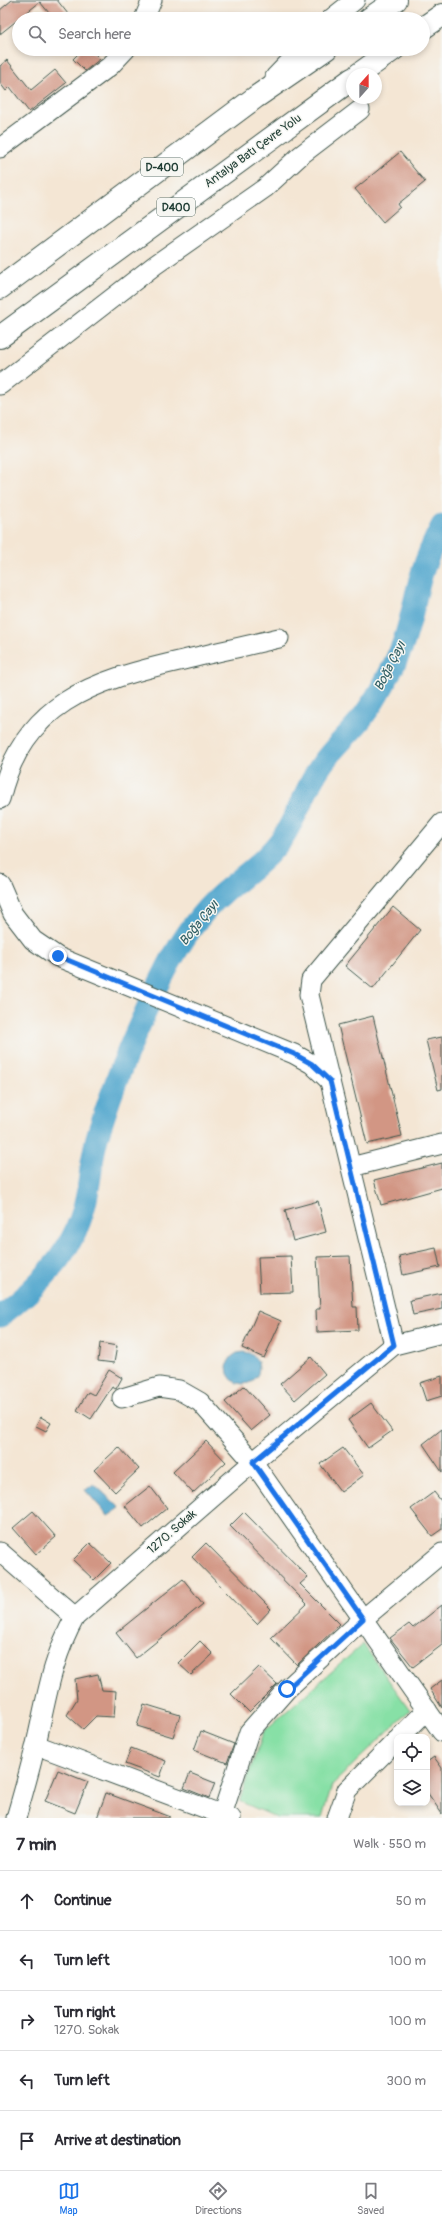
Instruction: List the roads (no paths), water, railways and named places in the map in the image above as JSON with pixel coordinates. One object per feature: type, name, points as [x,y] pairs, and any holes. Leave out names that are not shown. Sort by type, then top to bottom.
[{"type":"highway","points":[[379,12],[396,0]]},
{"type":"highway","points":[[430,23],[442,15]]},
{"type":"highway","name":"D-400","points":[[0,288],[256,97],[316,56]]},
{"type":"highway","points":[[367,68],[384,56]]},
{"type":"highway","name":"Antalya Batı Çevre Yolu","points":[[0,337],[346,83]]},
{"type":"street","points":[[147,12],[152,0]]},
{"type":"street","points":[[340,12],[355,0]]},
{"type":"street","points":[[0,148],[110,66],[119,56]]},
{"type":"street","points":[[256,97],[295,56]]},
{"type":"street","points":[[0,385],[156,265],[265,188],[301,155],[360,110]]},
{"type":"street","points":[[0,799],[14,757],[33,729],[54,710],[82,691],[129,672],[279,638]]},
{"type":"street","points":[[394,1345],[309,995],[311,980],[442,823]]},
{"type":"street","points":[[0,884],[13,914],[33,940],[58,956],[294,1054],[312,1064],[330,1081]]},
{"type":"street","points":[[351,1167],[442,1144]]},
{"type":"street","name":"1270. Sokak","points":[[16,1818],[36,1745],[49,1677],[65,1636],[75,1617],[253,1462],[394,1345],[442,1333]]},
{"type":"street","points":[[122,1398],[159,1387],[187,1394],[200,1402],[253,1462],[442,1732]]},
{"type":"street","points":[[0,1552],[75,1617]]},
{"type":"street","points":[[36,1745],[226,1816],[249,1732],[287,1689],[363,1619],[442,1553]]},
{"type":"street","points":[[403,1734],[427,1710]]},
{"type":"street","points":[[337,1818],[347,1790],[394,1743]]},
{"type":"water","points":[[240,1352],[246,1352],[256,1359],[259,1368],[258,1374],[252,1381],[246,1384],[240,1384],[230,1377],[227,1371],[227,1365],[234,1355]]},
{"type":"water","points":[[94,1484],[120,1508],[108,1516],[85,1490]]},
{"type":"waterway","name":"Boğa Çayı","points":[[0,1316],[40,1281],[52,1268],[72,1238],[85,1204],[96,1140],[113,1090],[148,1007],[178,948],[191,928],[206,910],[222,894],[262,861],[276,846],[288,829],[320,767],[362,718],[383,685],[397,658],[404,640],[419,582],[431,549],[442,526]]}]
